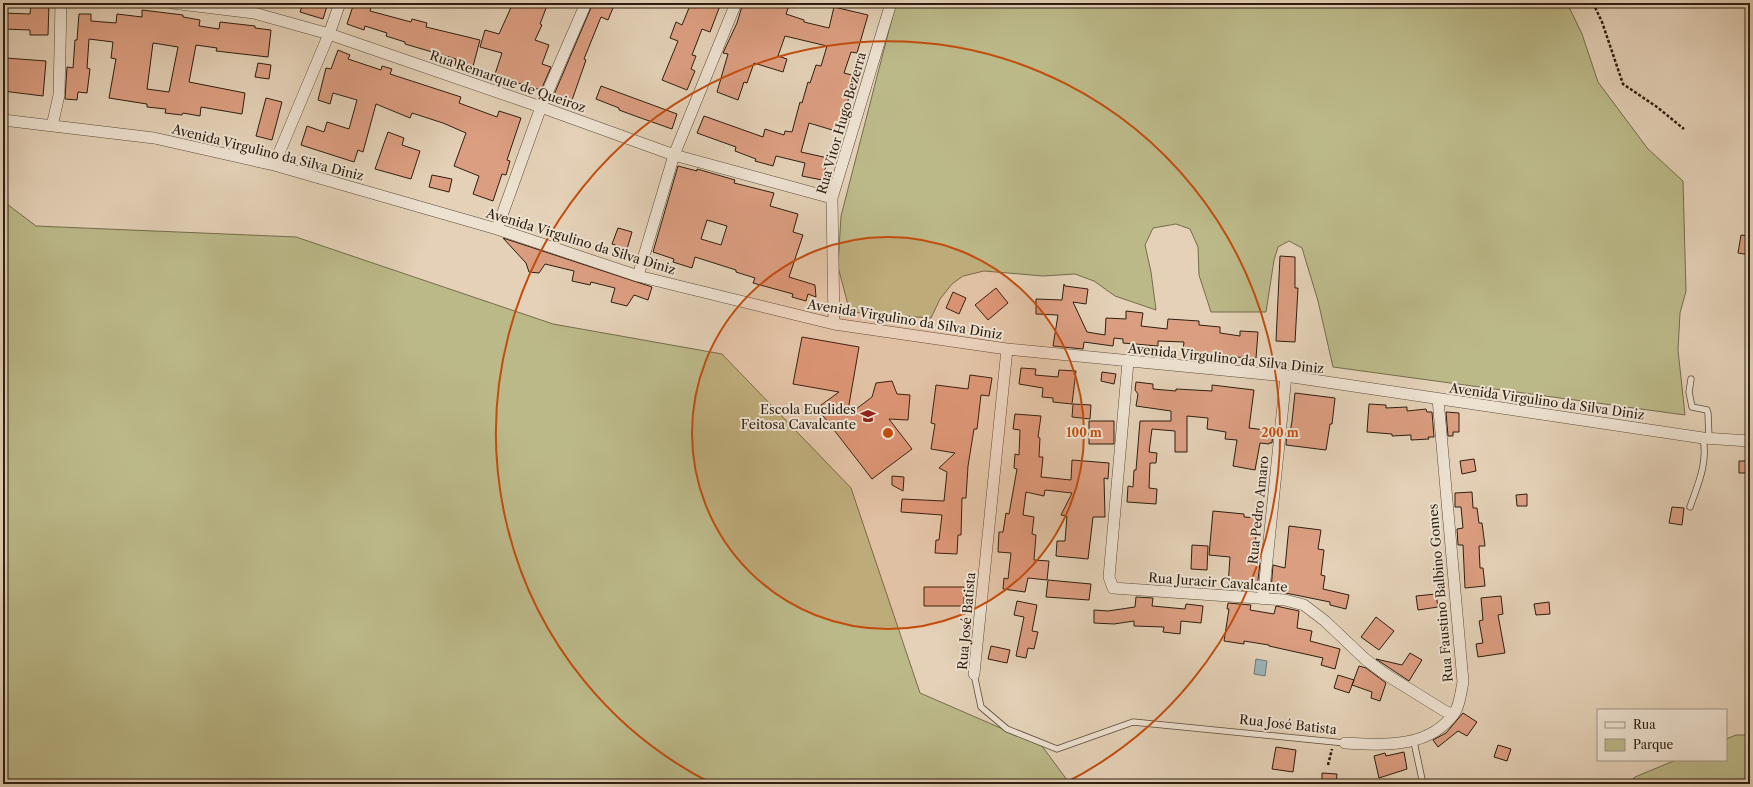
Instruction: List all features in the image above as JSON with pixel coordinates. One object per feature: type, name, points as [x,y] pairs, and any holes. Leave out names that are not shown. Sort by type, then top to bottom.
[{"type":"street","points":[[52,126],[59,95],[61,3]]},
{"type":"street","name":"Rua Remarque de Queiroz","points":[[172,3],[254,13],[329,34],[541,107],[674,155],[832,198]]},
{"type":"street","points":[[274,165],[329,34],[340,3]]},
{"type":"street","points":[[497,229],[541,107],[586,3]]},
{"type":"street","points":[[638,276],[674,155],[736,3]]},
{"type":"street","name":"Rua Vitor Hugo Bezerra","points":[[834,324],[832,198],[891,3]]},
{"type":"street","name":"Avenida Virgulino da Silva Diniz","points":[[3,120],[154,138],[274,165],[497,229],[638,276],[834,324],[1007,349],[1128,362],[1286,376],[1706,438],[1750,440]]},
{"type":"street","name":"Rua José Batista","points":[[974,674],[1007,349]]},
{"type":"street","name":"Rua Juracir Cavalcante","points":[[1128,362],[1109,577],[1113,588],[1285,600],[1304,605],[1325,621],[1365,660],[1443,710],[1453,714]]},
{"type":"street","name":"Rua Pedro Amaro","points":[[1263,599],[1286,376]]},
{"type":"street","name":"Rua Faustino Balbino Gomes","points":[[1345,743],[1380,745],[1414,742],[1443,726],[1456,711],[1463,682],[1438,399]]},
{"type":"lane","points":[[1690,507],[1705,462],[1708,413],[1707,410],[1703,408],[1692,407],[1689,392],[1691,379]]},
{"type":"lane","name":"Rua José Batista","points":[[974,674],[981,708],[1007,728],[1057,749],[1133,722],[1345,743]]},
{"type":"lane","points":[[1414,742],[1423,784]]},
{"type":"path","points":[[1593,3],[1602,22],[1623,84],[1657,107],[1684,129]]},
{"type":"path","points":[[1328,764],[1333,743]]},
{"type":"green space","points":[[896,3],[1567,3],[1582,34],[1598,82],[1648,149],[1683,181],[1686,291],[1680,313],[1678,350],[1685,415],[1333,367],[1318,301],[1302,248],[1289,241],[1278,247],[1274,260],[1266,312],[1211,312],[1199,275],[1198,247],[1190,229],[1176,224],[1153,228],[1145,245],[1151,272],[1156,310],[1115,296],[1094,281],[1075,274],[1043,276],[984,271],[963,276],[952,284],[940,299],[931,318],[850,312],[838,267],[841,216]]},
{"type":"green space","points":[[3,201],[36,226],[296,237],[553,324],[722,354],[851,488],[920,693],[1042,746],[1070,784],[3,784]]},
{"type":"green space","points":[[1736,735],[1750,735],[1750,784],[1627,784],[1635,777],[1674,761],[1727,761],[1727,739]]},
{"type":"water","points":[[1256,659],[1267,661],[1265,676],[1254,674]]},
{"type":"building","points":[[31,3],[49,3],[48,35],[30,35],[30,30],[3,29],[3,13],[30,14]]},
{"type":"building","points":[[303,3],[328,3],[323,19],[300,12]]},
{"type":"building","points":[[354,3],[372,3],[370,11],[411,22],[412,19],[427,23],[426,27],[480,40],[472,70],[455,66],[456,59],[405,44],[405,42],[386,36],[387,33],[365,26],[364,30],[347,24]]},
{"type":"building","points":[[513,3],[548,3],[540,24],[542,25],[535,40],[549,45],[542,64],[551,67],[541,90],[512,81],[511,83],[494,77],[502,53],[480,47],[485,30],[499,34]]},
{"type":"building","points":[[593,3],[615,3],[608,20],[601,17],[584,59],[586,60],[571,103],[553,97]]},
{"type":"building","points":[[691,3],[721,3],[710,32],[702,29],[692,55],[696,56],[691,69],[695,71],[687,90],[662,80],[678,41],[670,38],[676,22],[682,25]]},
{"type":"building","points":[[743,3],[790,3],[786,14],[804,20],[804,22],[829,28],[834,7],[868,15],[857,53],[851,52],[844,73],[855,76],[839,132],[809,123],[801,152],[828,158],[822,180],[802,176],[805,163],[776,156],[773,166],[755,161],[756,159],[735,151],[736,147],[697,133],[704,116],[763,137],[765,129],[784,135],[785,131],[792,132],[800,102],[802,103],[808,82],[810,83],[816,65],[821,66],[827,46],[785,36],[778,56],[787,59],[783,72],[754,63],[747,83],[744,82],[738,100],[717,92],[728,54],[723,53],[737,23]]},
{"type":"building","points":[[142,10],[183,15],[183,17],[200,20],[199,26],[219,29],[220,22],[255,26],[255,28],[271,30],[268,57],[216,51],[217,48],[196,45],[189,82],[245,93],[242,114],[201,107],[200,116],[183,113],[182,115],[165,113],[166,109],[147,107],[147,104],[109,98],[116,59],[111,58],[113,42],[89,39],[87,68],[90,69],[87,93],[78,92],[77,100],[65,99],[67,67],[73,68],[79,14],[91,14],[91,21],[116,23],[117,14],[142,17]],"holes":[[[153,43],[178,47],[169,92],[147,89]]]},
{"type":"building","points":[[338,50],[350,55],[348,59],[381,70],[382,66],[392,69],[390,74],[461,97],[459,103],[497,117],[499,111],[521,118],[507,160],[510,161],[506,175],[502,174],[493,201],[473,194],[479,176],[454,166],[466,133],[443,123],[412,113],[410,118],[376,104],[363,152],[358,150],[354,162],[301,145],[307,126],[324,132],[327,122],[349,129],[357,100],[333,93],[330,104],[318,100],[326,68],[331,69]]},
{"type":"building","points":[[6,58],[46,61],[43,96],[3,91],[3,65],[5,65]]},
{"type":"building","points":[[258,63],[271,65],[269,79],[255,77]]},
{"type":"building","points":[[601,86],[677,114],[672,129],[619,110],[619,108],[596,99]]},
{"type":"building","points":[[266,98],[282,102],[272,140],[256,136]]},
{"type":"building","points":[[388,132],[404,138],[402,145],[420,151],[411,179],[375,169]]},
{"type":"building","points":[[678,166],[697,171],[697,169],[735,180],[734,183],[774,193],[770,206],[798,214],[793,232],[803,235],[789,277],[815,285],[816,297],[808,294],[806,301],[792,297],[793,294],[753,283],[755,278],[736,272],[736,270],[695,257],[692,268],[673,262],[674,259],[653,252]],"holes":[[[707,220],[727,226],[721,245],[701,239]]]},
{"type":"building","points":[[432,175],[452,179],[449,192],[429,187]]},
{"type":"building","points":[[618,228],[632,232],[627,249],[612,244]]},
{"type":"building","points":[[1741,235],[1750,236],[1750,255],[1738,253]]},
{"type":"building","points":[[503,238],[652,287],[648,300],[634,295],[627,306],[611,302],[615,288],[591,282],[590,285],[572,281],[574,271],[545,264],[539,273],[529,272],[526,263]]},
{"type":"building","points":[[1280,256],[1295,257],[1295,288],[1298,288],[1295,342],[1276,341]]},
{"type":"building","points":[[1064,284],[1065,286],[1088,289],[1086,304],[1073,302],[1087,332],[1105,335],[1106,318],[1126,319],[1126,311],[1143,313],[1141,326],[1167,329],[1168,319],[1199,321],[1199,325],[1220,327],[1220,333],[1240,336],[1240,331],[1258,332],[1256,358],[1235,357],[1183,350],[1184,342],[1158,341],[1158,346],[1123,343],[1123,339],[1114,338],[1113,346],[1084,342],[1083,349],[1053,346],[1058,315],[1036,314],[1036,299],[1062,300]]},
{"type":"building","points":[[996,288],[1008,303],[988,320],[975,305]]},
{"type":"building","points":[[953,292],[966,298],[959,314],[946,308]]},
{"type":"building","points":[[802,337],[859,347],[847,416],[872,397],[876,383],[892,381],[897,394],[910,395],[908,420],[889,419],[912,449],[872,479],[817,408],[839,392],[793,384]]},
{"type":"building","points":[[1021,368],[1036,369],[1035,375],[1058,377],[1059,370],[1076,371],[1072,404],[1053,402],[1053,398],[1042,397],[1043,388],[1019,384]]},
{"type":"building","points":[[1102,372],[1116,374],[1114,384],[1101,381]]},
{"type":"building","points":[[970,375],[992,378],[989,396],[981,395],[977,429],[974,429],[968,466],[966,498],[962,498],[961,535],[958,535],[957,554],[935,553],[936,540],[939,540],[942,515],[901,512],[902,499],[944,501],[947,472],[939,468],[955,453],[931,449],[935,424],[931,423],[936,385],[968,389]]},
{"type":"building","points":[[1136,382],[1153,384],[1153,389],[1176,391],[1176,389],[1212,391],[1212,385],[1254,390],[1249,428],[1273,431],[1272,443],[1260,443],[1255,470],[1233,466],[1237,440],[1225,439],[1226,432],[1207,429],[1208,418],[1187,416],[1187,452],[1175,452],[1175,431],[1152,429],[1149,452],[1157,453],[1156,463],[1150,463],[1149,488],[1157,489],[1156,504],[1127,502],[1128,486],[1133,487],[1134,470],[1136,470],[1140,421],[1171,421],[1171,411],[1136,406],[1138,394],[1135,390]]},
{"type":"building","points":[[1295,393],[1335,398],[1332,424],[1330,424],[1326,450],[1286,445],[1287,432],[1290,433]]},
{"type":"building","points":[[1073,404],[1091,405],[1090,419],[1072,417]]},
{"type":"building","points":[[1369,404],[1386,405],[1386,408],[1407,407],[1407,411],[1426,409],[1427,412],[1432,412],[1434,437],[1428,437],[1429,439],[1411,440],[1411,435],[1392,436],[1392,434],[1367,432]]},
{"type":"building","points":[[1446,412],[1459,413],[1459,432],[1453,432],[1453,436],[1448,436]]},
{"type":"building","points":[[1015,414],[1041,416],[1038,437],[1040,438],[1039,457],[1043,457],[1041,477],[1071,480],[1072,460],[1109,463],[1108,479],[1104,478],[1105,517],[1093,517],[1088,559],[1056,556],[1057,541],[1065,541],[1067,516],[1061,515],[1072,493],[1045,490],[1044,496],[1026,492],[1023,515],[1034,517],[1032,534],[1036,535],[1034,560],[1049,561],[1047,580],[1028,578],[1025,592],[1003,589],[1004,578],[1008,579],[1011,553],[998,552],[999,532],[1003,532],[1006,513],[1009,514],[1017,469],[1014,468],[1015,454],[1019,455],[1020,430],[1013,429]]},
{"type":"building","points":[[1089,421],[1114,421],[1114,444],[1089,444]]},
{"type":"building","points":[[1474,459],[1476,471],[1462,474],[1460,461]]},
{"type":"building","points":[[1739,461],[1750,461],[1750,473],[1739,473]]},
{"type":"building","points":[[892,476],[904,477],[903,491],[892,485]]},
{"type":"building","points":[[1472,492],[1473,508],[1477,508],[1479,523],[1482,523],[1485,546],[1479,546],[1480,568],[1483,568],[1485,586],[1465,588],[1463,545],[1458,545],[1457,529],[1463,528],[1461,507],[1455,507],[1455,493]]},
{"type":"building","points":[[1527,494],[1527,506],[1517,506],[1516,495]]},
{"type":"building","points":[[1672,507],[1684,508],[1682,525],[1669,523]]},
{"type":"building","points":[[1213,511],[1244,514],[1244,517],[1258,518],[1254,554],[1257,554],[1256,562],[1260,563],[1257,588],[1254,587],[1254,591],[1231,589],[1232,586],[1228,586],[1230,557],[1209,555]]},
{"type":"building","points":[[1289,526],[1321,530],[1318,549],[1324,550],[1321,575],[1325,576],[1323,589],[1349,595],[1346,609],[1330,605],[1330,602],[1271,590],[1273,565],[1285,568]]},
{"type":"building","points":[[1192,545],[1208,546],[1207,570],[1191,569]]},
{"type":"building","points":[[1048,580],[1091,584],[1089,600],[1046,597]]},
{"type":"building","points":[[924,587],[964,587],[964,606],[924,606]]},
{"type":"building","points":[[1436,594],[1438,607],[1418,610],[1416,596]]},
{"type":"building","points":[[1501,596],[1503,614],[1498,615],[1505,653],[1478,657],[1476,644],[1483,643],[1479,621],[1483,620],[1481,598]]},
{"type":"building","points":[[1136,597],[1153,598],[1152,606],[1185,609],[1186,604],[1203,606],[1201,623],[1181,621],[1180,634],[1163,632],[1164,627],[1134,626],[1134,621],[1114,624],[1094,623],[1094,610],[1108,611],[1135,607]]},
{"type":"building","points":[[1017,601],[1037,605],[1032,631],[1038,632],[1034,649],[1028,648],[1026,658],[1016,656],[1024,617],[1014,615]]},
{"type":"building","points":[[1549,602],[1550,614],[1536,615],[1534,604]]},
{"type":"building","points":[[1228,603],[1251,605],[1250,610],[1274,614],[1276,606],[1299,611],[1297,628],[1312,631],[1310,641],[1340,649],[1335,669],[1321,665],[1323,658],[1269,645],[1244,641],[1244,644],[1224,641],[1229,609],[1227,609]]},
{"type":"building","points":[[1376,617],[1394,631],[1379,650],[1361,637]]},
{"type":"building","points":[[991,646],[1010,650],[1007,663],[988,659]]},
{"type":"building","points":[[1410,653],[1422,660],[1409,681],[1376,659],[1402,665]]},
{"type":"building","points":[[1359,666],[1366,668],[1386,683],[1380,701],[1371,698],[1372,692],[1352,685]]},
{"type":"building","points":[[1338,675],[1354,680],[1349,693],[1334,688]]},
{"type":"building","points":[[1463,713],[1477,722],[1467,736],[1458,731],[1438,747],[1433,740],[1446,733]]},
{"type":"building","points":[[1498,745],[1511,749],[1507,761],[1494,757]]},
{"type":"building","points":[[1276,747],[1296,750],[1293,772],[1272,769]]},
{"type":"building","points":[[1404,752],[1407,769],[1379,778],[1374,756],[1385,753],[1386,756]]},
{"type":"building","points":[[1322,773],[1337,774],[1336,784],[1322,784]]},
{"type":"place","name":"Escola Euclides Feitosa Cavalcante","points":[[868,416]]}]
